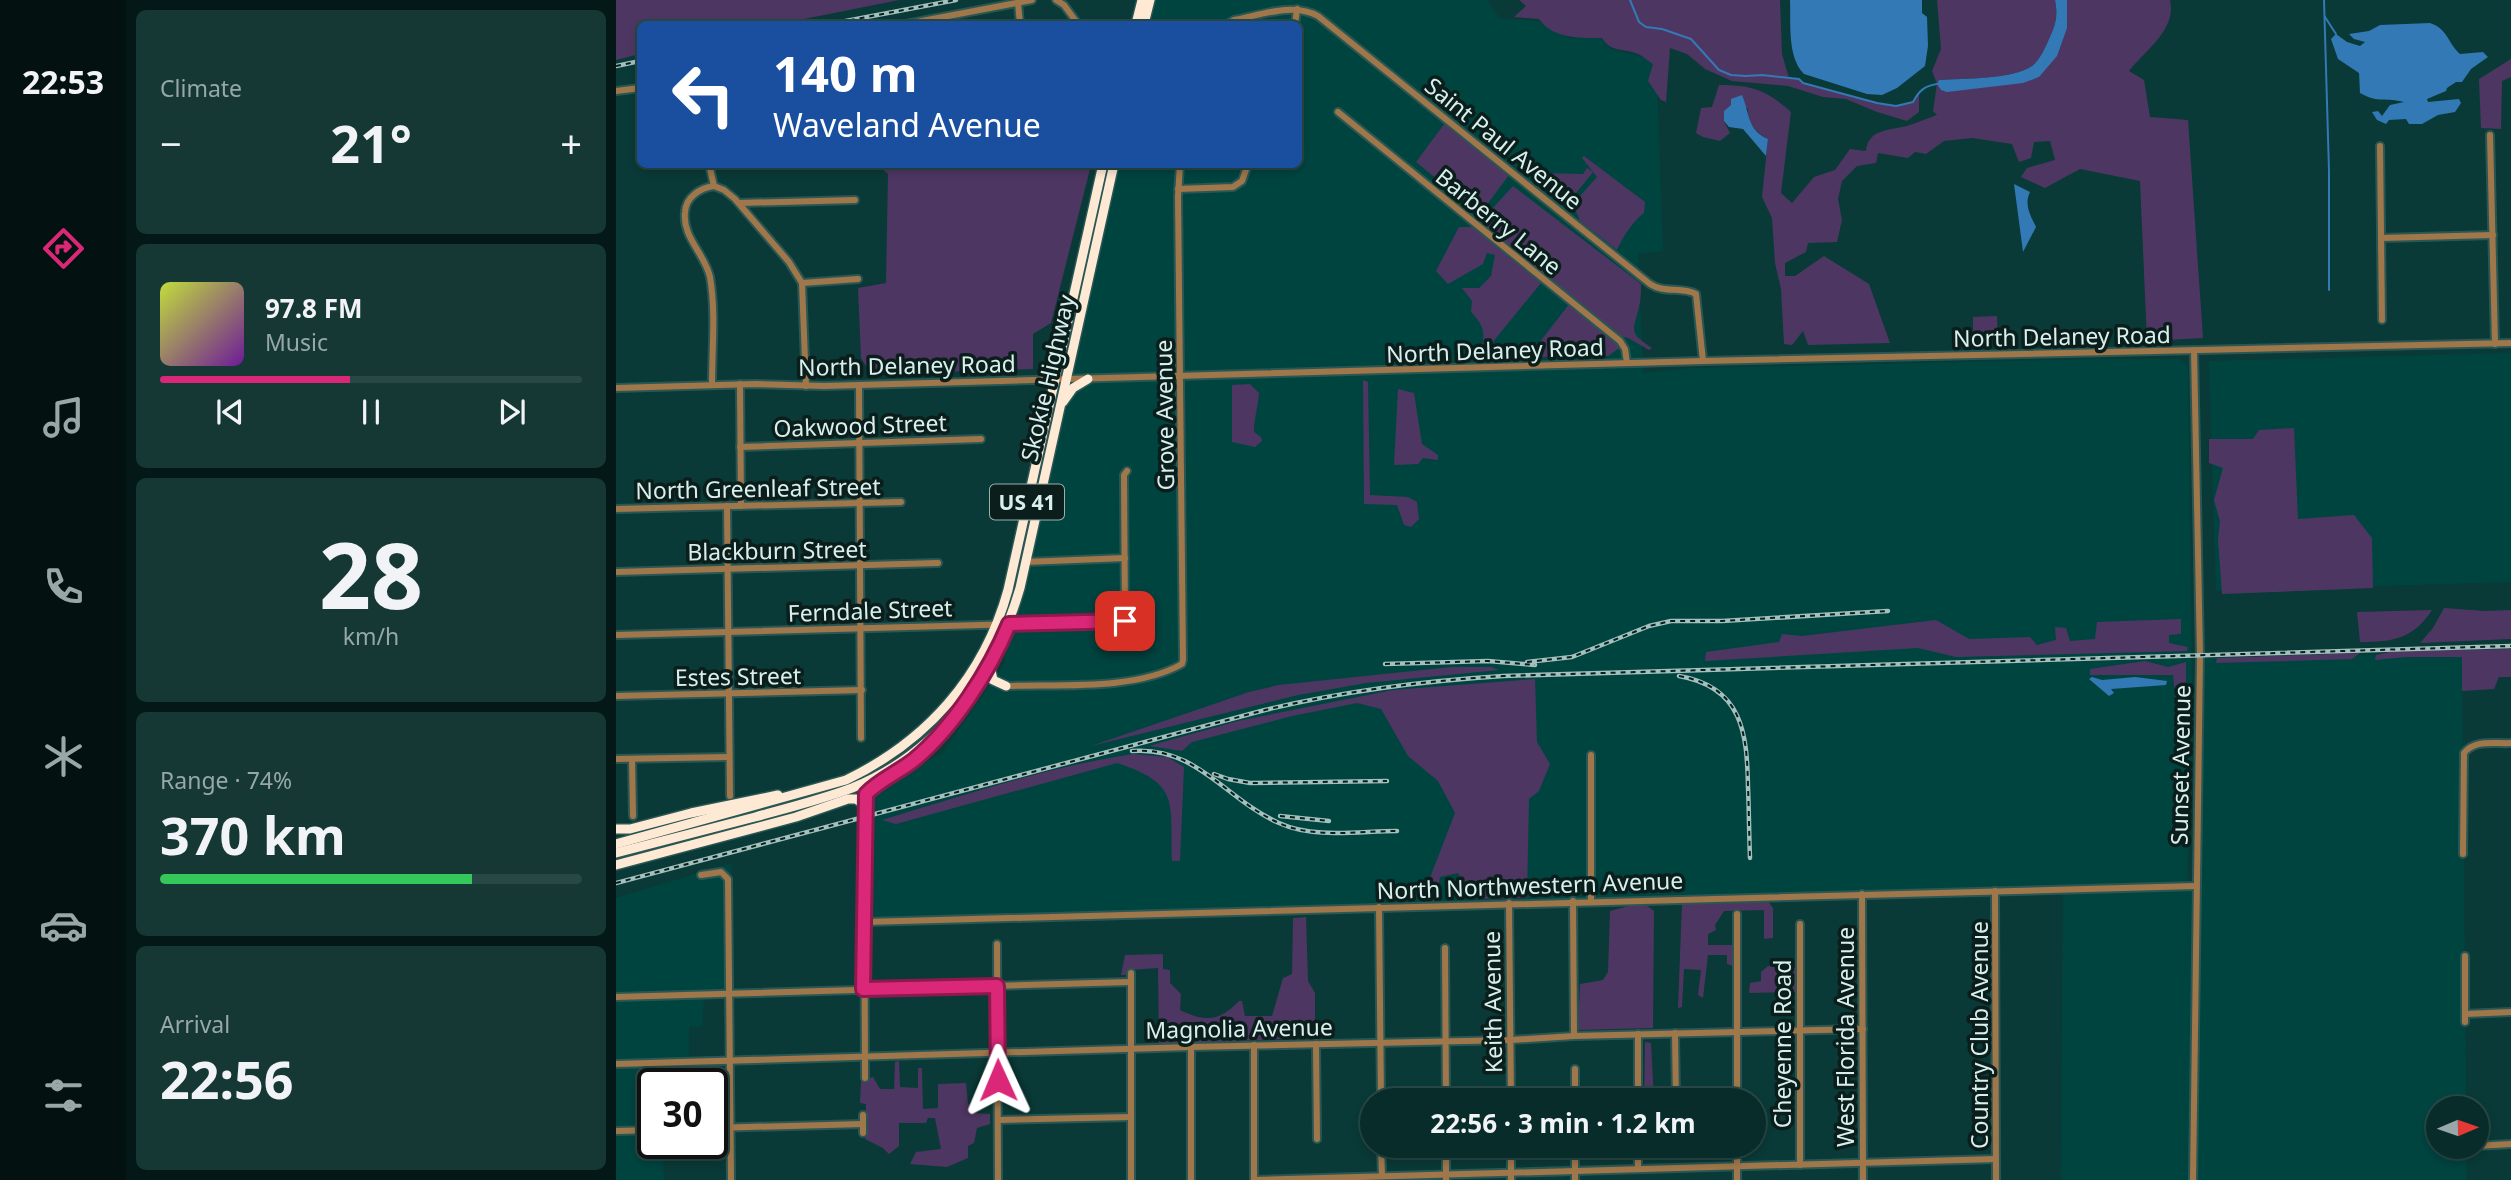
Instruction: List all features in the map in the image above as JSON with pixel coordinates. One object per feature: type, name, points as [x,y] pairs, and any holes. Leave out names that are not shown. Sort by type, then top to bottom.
[{"type":"highway","points":[[1137,21],[1142,0]]},
{"type":"highway","points":[[1145,21],[1150,0]]},
{"type":"highway","name":"Skokie Highway","points":[[616,853],[853,776],[885,759],[930,724],[968,680],[998,624],[1014,564],[1102,168]]},
{"type":"highway","name":"Skokie Highway","points":[[616,841],[667,835],[805,803],[854,787],[902,761],[932,738],[952,718],[990,664],[1009,624],[1113,168]]},
{"type":"highway","points":[[1060,406],[1073,388],[1088,379]]},
{"type":"highway","points":[[990,664],[993,680],[1006,687]]},
{"type":"highway","points":[[701,841],[796,817],[848,799],[856,799],[864,805],[869,790],[914,761],[952,718]]},
{"type":"highway","points":[[616,829],[751,799],[829,786]]},
{"type":"highway","points":[[616,866],[822,802],[854,787]]},
{"type":"highway","points":[[616,841],[630,828]]},
{"type":"highway","points":[[616,860],[628,862]]},
{"type":"street","points":[[922,21],[1032,0]]},
{"type":"street","points":[[1056,0],[1064,5],[1076,21]]},
{"type":"street","points":[[1018,3],[1020,21]]},
{"type":"street","points":[[1232,21],[1297,9],[1295,21]]},
{"type":"street","name":"Saint Paul Avenue","points":[[1297,9],[1312,13],[1328,23],[1650,284],[1664,291],[1690,291],[1696,294],[1703,361]]},
{"type":"street","points":[[616,91],[637,88]]},
{"type":"street","name":"Barberry Lane","points":[[1338,112],[1620,341],[1625,349],[1626,363]]},
{"type":"street","points":[[2490,135],[2495,344]]},
{"type":"street","points":[[2380,146],[2382,320]]},
{"type":"street","points":[[710,168],[714,186]]},
{"type":"street","name":"Grove Avenue","points":[[1006,687],[1124,682],[1167,672],[1182,664],[1180,168]]},
{"type":"street","points":[[1178,189],[1233,187],[1242,181],[1247,168]]},
{"type":"street","points":[[712,385],[710,278],[703,258],[688,233],[684,214],[690,198],[703,189],[714,186],[724,190],[739,203],[789,262],[802,283],[806,386]]},
{"type":"street","points":[[739,203],[855,200]]},
{"type":"street","points":[[2381,237],[2493,235]]},
{"type":"street","points":[[802,283],[858,279]]},
{"type":"street","name":"North Delaney Road","points":[[616,388],[740,384],[859,385],[1703,361],[2511,343]]},
{"type":"street","name":"Sunset Avenue","points":[[2193,1180],[2200,655],[2194,350]]},
{"type":"street","points":[[740,384],[741,506]]},
{"type":"street","points":[[859,385],[861,738]]},
{"type":"street","name":"Oakwood Street","points":[[740,447],[981,439]]},
{"type":"street","points":[[1025,562],[1125,558],[1124,475],[1127,471]]},
{"type":"street","name":"North Greenleaf Street","points":[[616,509],[901,502]]},
{"type":"street","points":[[727,506],[730,796]]},
{"type":"street","name":"Ferndale Street","points":[[616,635],[1125,621],[1125,558]]},
{"type":"street","name":"Blackburn Street","points":[[616,572],[938,563]]},
{"type":"street","name":"Estes Street","points":[[616,696],[862,690]]},
{"type":"street","points":[[2463,854],[2464,753],[2477,744],[2511,743]]},
{"type":"street","points":[[1591,755],[1591,901]]},
{"type":"street","points":[[616,759],[729,757]]},
{"type":"street","points":[[632,759],[633,816]]},
{"type":"street","points":[[864,805],[865,1078]]},
{"type":"street","points":[[701,875],[721,872],[728,879],[731,1180]]},
{"type":"street","name":"North Northwestern Avenue","points":[[865,922],[2196,886]]},
{"type":"street","name":"Country Club Avenue","points":[[1995,891],[1996,1180]]},
{"type":"street","name":"West Florida Avenue","points":[[1862,894],[1863,1180]]},
{"type":"street","points":[[1573,901],[1574,1036]]},
{"type":"street","name":"Keith Avenue","points":[[1509,903],[1511,1088]]},
{"type":"street","points":[[1379,907],[1381,1088]]},
{"type":"street","points":[[1737,914],[1737,1088]]},
{"type":"street","name":"Cheyenne Road","points":[[1800,924],[1800,1165]]},
{"type":"street","points":[[997,944],[998,1180]]},
{"type":"street","points":[[1445,948],[1446,1088]]},
{"type":"street","points":[[2465,956],[2465,1018],[2511,1012]]},
{"type":"street","points":[[1131,973],[1131,1180]]},
{"type":"street","points":[[616,997],[1130,982]]},
{"type":"street","name":"Magnolia Avenue","points":[[616,1064],[1863,1029]]},
{"type":"street","points":[[1675,1033],[1676,1088]]},
{"type":"street","points":[[1638,1034],[1638,1088]]},
{"type":"street","points":[[1317,1044],[1317,1139]]},
{"type":"street","points":[[1254,1045],[1254,1180],[1381,1176],[1511,1177],[1575,1170],[1996,1160]]},
{"type":"street","points":[[1191,1046],[1191,1180]]},
{"type":"street","points":[[1575,1069],[1575,1088]]},
{"type":"street","points":[[863,1115],[863,1133]]},
{"type":"street","points":[[999,1120],[1131,1116]]},
{"type":"street","points":[[728,1127],[863,1124]]},
{"type":"street","points":[[616,1131],[637,1130]]},
{"type":"street","points":[[2489,1145],[2511,1144]]},
{"type":"street","points":[[1381,1158],[1381,1176]]},
{"type":"street","points":[[1446,1158],[1446,1177]]},
{"type":"street","points":[[1511,1158],[1511,1177]]},
{"type":"street","points":[[1575,1158],[1575,1180]]},
{"type":"street","points":[[1638,1158],[1638,1169]]},
{"type":"street","points":[[1737,1158],[1737,1180]]},
{"type":"shaded area","points":[[616,0],[899,0],[794,21],[637,21],[637,55],[616,60]]},
{"type":"shaded area","points":[[1153,0],[1486,0],[1501,19],[1538,21],[1569,38],[1598,35],[1611,49],[1656,60],[1663,251],[1638,254],[1643,373],[1694,368],[2099,359],[2180,359],[2188,366],[2192,691],[2187,886],[2196,885],[2195,658],[2462,653],[2466,1096],[2426,1096],[2426,1159],[2466,1159],[2467,1180],[2061,1180],[2063,890],[865,922],[861,801],[942,753],[1004,665],[1009,624],[1113,168],[1302,168],[1302,21],[1147,21]]},
{"type":"shaded area","points":[[1519,0],[1780,0],[1782,54],[1789,78],[1896,106],[1912,102],[1919,91],[1919,112],[1907,121],[1846,99],[1823,97],[1788,86],[1732,81],[1705,69],[1687,54],[1670,48],[1666,102],[1661,100],[1648,81],[1653,64],[1644,57],[1609,46],[1602,38],[1567,36],[1545,26],[1539,19],[1514,17],[1526,6]]},
{"type":"shaded area","points":[[1937,0],[2055,0],[2054,28],[2038,60],[2032,66],[2000,76],[1939,80],[1990,84],[2014,83],[2039,77],[2067,0],[2170,0],[2171,11],[2165,30],[2129,71],[2144,80],[2150,117],[2188,120],[2203,338],[2147,341],[2140,181],[2080,169],[2045,188],[2021,177],[2027,168],[2055,160],[2050,141],[2034,142],[2031,158],[2019,162],[2012,144],[1972,138],[1944,141],[1926,154],[1915,152],[1908,158],[1878,153],[1876,163],[1857,166],[1842,181],[1838,199],[1842,220],[1837,242],[1808,243],[1806,252],[1785,263],[1785,276],[1795,276],[1824,256],[1869,284],[1890,343],[1808,345],[1803,331],[1792,345],[1784,344],[1781,289],[1775,263],[1772,218],[1762,197],[1768,139],[1753,127],[1748,109],[1731,99],[1724,121],[1730,133],[1720,141],[1703,137],[1696,133],[1701,108],[1712,107],[1719,85],[1730,85],[1758,90],[1774,98],[1791,112],[1781,193],[1792,203],[1814,177],[1835,170],[1850,149],[1866,151],[1868,143],[1876,134],[1937,115],[1933,111],[1937,84],[1932,71],[1941,49]]},
{"type":"shaded area","points":[[2511,59],[2511,77],[2502,81],[2501,129],[2481,128],[2479,79]]},
{"type":"shaded area","points":[[1445,123],[1509,175],[1480,214],[1416,162]]},
{"type":"shaded area","points":[[1584,156],[1645,202],[1644,213],[1636,220],[1617,250],[1580,221],[1573,204],[1597,177],[1582,158]]},
{"type":"shaded area","points":[[881,168],[1090,168],[1051,323],[1033,334],[1033,369],[871,374],[861,358],[858,288],[886,283],[888,174]]},
{"type":"shaded area","points":[[1587,168],[1593,172],[1573,197],[1564,199],[1536,177],[1539,173],[1583,174]]},
{"type":"shaded area","points":[[1513,186],[1641,284],[1634,331],[1652,348],[1649,350],[1620,336],[1480,222]]},
{"type":"shaded area","points":[[1459,227],[1473,227],[1541,283],[1492,343],[1488,357],[1479,357],[1482,328],[1471,312],[1472,301],[1462,288],[1479,288],[1491,276],[1495,255],[1487,253],[1483,264],[1448,284],[1436,271]]},
{"type":"shaded area","points":[[1570,303],[1621,347],[1608,356],[1535,357],[1539,343]]},
{"type":"shaded area","points":[[1997,316],[1998,338],[1973,339],[1973,317]]},
{"type":"shaded area","points":[[2511,353],[2511,582],[2216,591],[2209,361]]},
{"type":"shaded area","points":[[1363,380],[1368,382],[1370,495],[1408,497],[1417,502],[1419,519],[1411,527],[1404,525],[1397,505],[1364,504]]},
{"type":"shaded area","points":[[1250,384],[1259,393],[1254,432],[1262,441],[1255,447],[1232,442],[1232,385]]},
{"type":"shaded area","points":[[1398,389],[1414,393],[1422,444],[1438,455],[1438,460],[1423,458],[1418,464],[1394,465]]},
{"type":"shaded area","points":[[2294,428],[2298,519],[2354,515],[2372,538],[2373,588],[2222,594],[2218,539],[2220,521],[2214,500],[2223,468],[2209,463],[2209,439],[2253,439],[2259,430]]},
{"type":"shaded area","points":[[2444,608],[2511,610],[2511,639],[2420,643],[2433,628]]},
{"type":"shaded area","points":[[2432,610],[2417,627],[2401,637],[2360,642],[2357,612]]},
{"type":"shaded area","points":[[2181,619],[2181,634],[2169,635],[2169,643],[2188,647],[2187,651],[1956,657],[1918,648],[1705,661],[1706,652],[1779,642],[1782,634],[1802,636],[1936,620],[1969,639],[2030,637],[2037,645],[2056,640],[2055,627],[2066,628],[2070,641],[2095,639],[2097,622]]},
{"type":"shaded area","points":[[2511,649],[2511,677],[2499,677],[2494,689],[2462,691],[2462,657],[2375,660],[2376,655],[2393,651]]},
{"type":"shaded area","points":[[2360,653],[2352,659],[2216,663],[2217,658]]},
{"type":"shaded area","points":[[2145,661],[2168,667],[2186,662],[2186,742],[2180,740],[2173,675],[2090,675],[2090,669]]},
{"type":"shaded area","points":[[1451,667],[1491,667],[1499,670],[1366,683],[1298,695],[1091,746],[1249,692],[1279,685]]},
{"type":"shaded area","points":[[1535,679],[1537,742],[1550,764],[1539,791],[1529,799],[1527,898],[1472,899],[1458,873],[1440,877],[1435,901],[1421,901],[1455,813],[1438,781],[1408,756],[1381,709],[1357,703],[1292,716],[1192,742],[1182,751],[1149,746],[1238,721],[1393,690]]},
{"type":"shaded area","points":[[1133,754],[1167,757],[1184,767],[1180,861],[1172,861],[1171,810],[1162,788],[1138,771],[1117,763],[896,824],[882,820],[1038,774]]},
{"type":"shaded area","points":[[731,863],[734,997],[704,998],[702,1026],[689,1027],[689,1064],[637,1068],[637,1159],[663,1159],[664,1180],[616,1180],[616,898]]},
{"type":"shaded area","points":[[1768,901],[1773,908],[1773,938],[1764,939],[1764,910],[1724,911],[1715,925],[1716,930],[1708,934],[1708,945],[1734,945],[1733,966],[1727,964],[1727,955],[1708,955],[1703,998],[1698,995],[1701,970],[1684,969],[1682,1007],[1678,1008],[1682,903]]},
{"type":"shaded area","points":[[1636,904],[1646,905],[1654,911],[1653,1028],[1578,1030],[1580,984],[1603,980],[1608,972],[1610,911]]},
{"type":"shaded area","points":[[1306,917],[1308,981],[1315,993],[1315,1034],[1310,1038],[1159,1044],[1158,968],[1130,970],[1121,975],[1125,955],[1163,954],[1163,969],[1170,970],[1170,983],[1181,994],[1180,1010],[1189,1014],[1211,1018],[1225,1013],[1242,1001],[1245,1016],[1272,1016],[1283,978],[1292,974],[1293,918]]},
{"type":"shaded area","points":[[1768,966],[1795,968],[1795,992],[1749,993],[1750,983],[1761,981],[1761,972]]},
{"type":"shaded area","points":[[1645,1042],[1651,1043],[1653,1088],[1644,1088]]},
{"type":"shaded area","points":[[899,1061],[900,1087],[918,1088],[918,1068],[922,1068],[923,1109],[938,1108],[938,1084],[966,1083],[968,1103],[975,1113],[990,1114],[990,1124],[977,1128],[974,1143],[968,1146],[968,1158],[947,1167],[910,1164],[916,1152],[941,1149],[935,1118],[928,1118],[926,1123],[899,1123],[899,1146],[889,1154],[865,1139],[866,1104],[860,1103],[861,1081],[873,1077],[880,1089],[894,1089],[895,1062]]},
{"type":"water","points":[[1790,0],[1922,0],[1922,13],[1927,17],[1928,46],[1925,66],[1897,88],[1882,95],[1867,94],[1804,74],[1792,49]]},
{"type":"water","points":[[2055,0],[2067,0],[2067,28],[2057,56],[2039,77],[2023,83],[1947,92],[1941,90],[1937,84],[1939,80],[2000,76],[2032,66],[2038,60],[2054,28]]},
{"type":"water","points":[[2430,23],[2444,32],[2460,54],[2483,52],[2488,57],[2471,69],[2462,82],[2456,82],[2446,91],[2427,99],[2428,102],[2459,99],[2461,103],[2455,112],[2438,115],[2422,124],[2409,124],[2406,119],[2389,120],[2386,124],[2377,120],[2372,112],[2378,111],[2382,116],[2390,105],[2404,102],[2372,98],[2360,93],[2359,73],[2338,59],[2331,39],[2336,34],[2347,42],[2360,46],[2365,42],[2354,39],[2349,34],[2369,31],[2380,25]]},
{"type":"water","points":[[1742,95],[1750,121],[1756,131],[1768,139],[1766,156],[1743,129],[1729,127],[1724,121],[1724,111],[1731,105],[1731,99]]},
{"type":"water","points":[[2014,184],[2030,192],[2028,205],[2036,227],[2023,252]]},
{"type":"water","points":[[2092,677],[2102,680],[2135,677],[2167,681],[2166,685],[2111,689],[2114,693],[2109,696],[2089,679]]},
{"type":"waterway","points":[[1630,0],[1639,22],[1646,27],[1662,29],[1691,39],[1719,70],[1731,75],[1799,79],[1803,83],[1896,106],[1913,102],[1922,90],[1937,84]]},
{"type":"waterway","points":[[2324,0],[2329,290]]},
{"type":"waterway","points":[[2325,17],[2336,34]]},
{"type":"railway","points":[[846,21],[956,0]]},
{"type":"railway","points":[[616,66],[637,62]]},
{"type":"railway","points":[[1527,662],[1572,657],[1649,626],[1671,621],[1722,621],[1888,611]]},
{"type":"railway","points":[[616,883],[1265,710],[1324,697],[1413,684],[1503,676],[2511,646]]},
{"type":"railway","points":[[1385,664],[1488,661],[1535,665]]},
{"type":"railway","points":[[1679,676],[1700,682],[1717,691],[1729,702],[1743,731],[1750,858]]},
{"type":"railway","points":[[1132,751],[1155,752],[1193,765],[1260,813],[1293,828],[1322,833],[1397,831]]},
{"type":"railway","points":[[1214,774],[1250,783],[1387,781]]},
{"type":"railway","points":[[1280,816],[1329,821]]},
{"type":"route","points":[[998,1080],[997,986],[863,989],[866,794],[914,761],[964,704],[994,658],[1009,624],[1125,621]]}]
